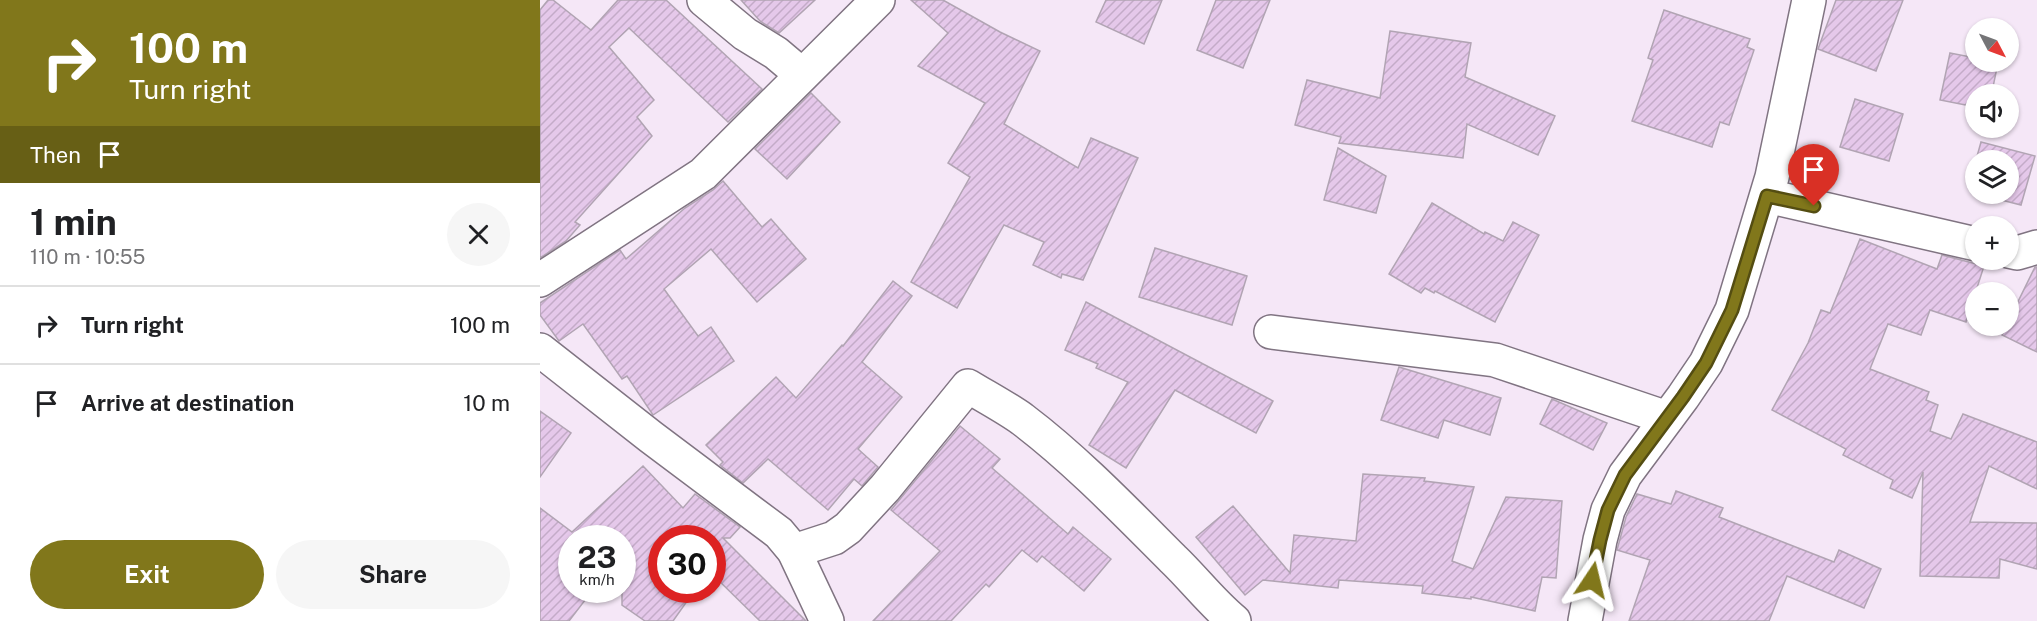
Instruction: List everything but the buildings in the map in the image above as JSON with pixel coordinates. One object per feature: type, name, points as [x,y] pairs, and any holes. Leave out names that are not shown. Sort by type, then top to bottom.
[{"type":"street","points":[[704,0],[745,34],[776,53],[802,75]]},
{"type":"street","points":[[540,280],[703,174],[878,0]]},
{"type":"street","points":[[1585,621],[1608,510],[1625,475],[1706,363],[1732,310],[1767,196],[1809,0]]},
{"type":"street","points":[[1767,196],[1965,241]]},
{"type":"street","points":[[2019,252],[2037,247]]},
{"type":"street","points":[[1271,332],[1495,360],[1666,418]]},
{"type":"street","points":[[540,350],[779,533],[794,551],[827,621]]},
{"type":"street","points":[[794,551],[834,538],[848,528],[885,488],[968,386],[1022,419],[1067,458],[1182,568],[1233,621]]},
{"type":"route","points":[[1592,580],[1608,510],[1625,475],[1706,363],[1732,310],[1767,196],[1814,206]]}]
